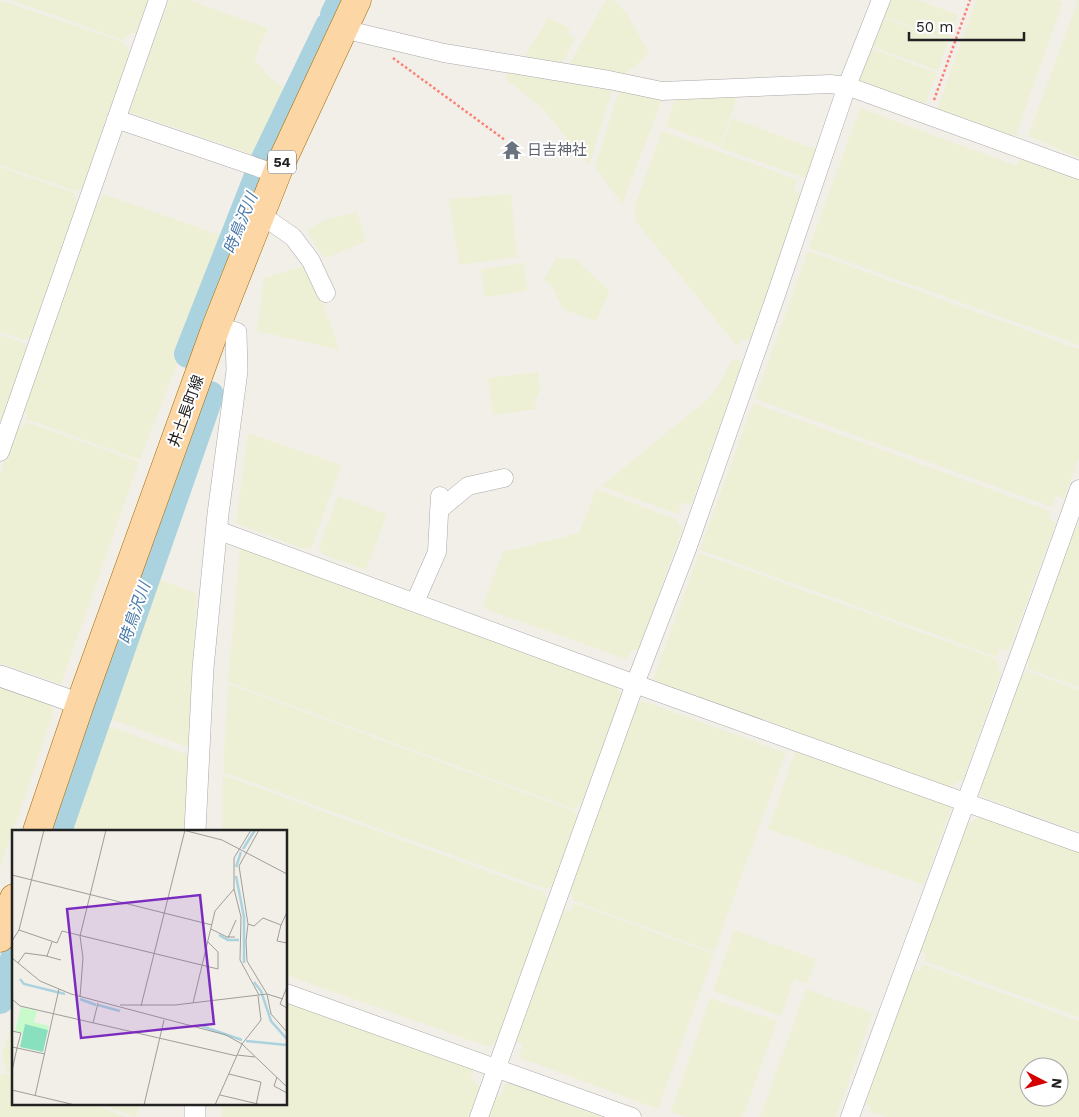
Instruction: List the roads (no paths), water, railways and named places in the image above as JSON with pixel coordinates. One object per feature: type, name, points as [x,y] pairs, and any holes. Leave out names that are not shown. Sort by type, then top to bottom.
[{"type":"main road","name":"井土長町線","points":[[37,830],[80,704],[216,327],[277,174],[357,0]]},
{"type":"main road","points":[[0,938],[12,904]]},
{"type":"street","points":[[0,452],[158,0]]},
{"type":"street","points":[[480,1117],[496,1067],[635,684],[687,549],[847,86],[881,0]]},
{"type":"street","points":[[343,29],[444,53],[662,90],[830,84],[847,86],[1079,170]]},
{"type":"street","points":[[116,119],[277,174]]},
{"type":"street","points":[[260,214],[293,237],[311,261],[326,293]]},
{"type":"street","points":[[195,830],[203,668],[217,530],[237,371],[236,333],[216,327]]},
{"type":"street","points":[[415,602],[437,552],[439,503],[468,486],[504,478]]},
{"type":"street","points":[[850,1117],[1079,489]]},
{"type":"street","points":[[217,530],[635,684],[1079,843]]},
{"type":"street","points":[[0,676],[80,704]]},
{"type":"street","points":[[288,994],[632,1117]]},
{"type":"street","points":[[195,1104],[195,1117]]},
{"type":"waterway","name":"時鳥沢川","points":[[334,15],[341,0]]},
{"type":"waterway","name":"時鳥沢川","points":[[264,161],[329,26]]},
{"type":"waterway","name":"時鳥沢川","points":[[188,354],[258,176]]},
{"type":"waterway","name":"時鳥沢川","points":[[58,830],[210,395]]},
{"type":"waterway","name":"時鳥沢川","points":[[0,1000],[12,965]]},
{"type":"place","name":"日吉神社","points":[[512,150]]}]
